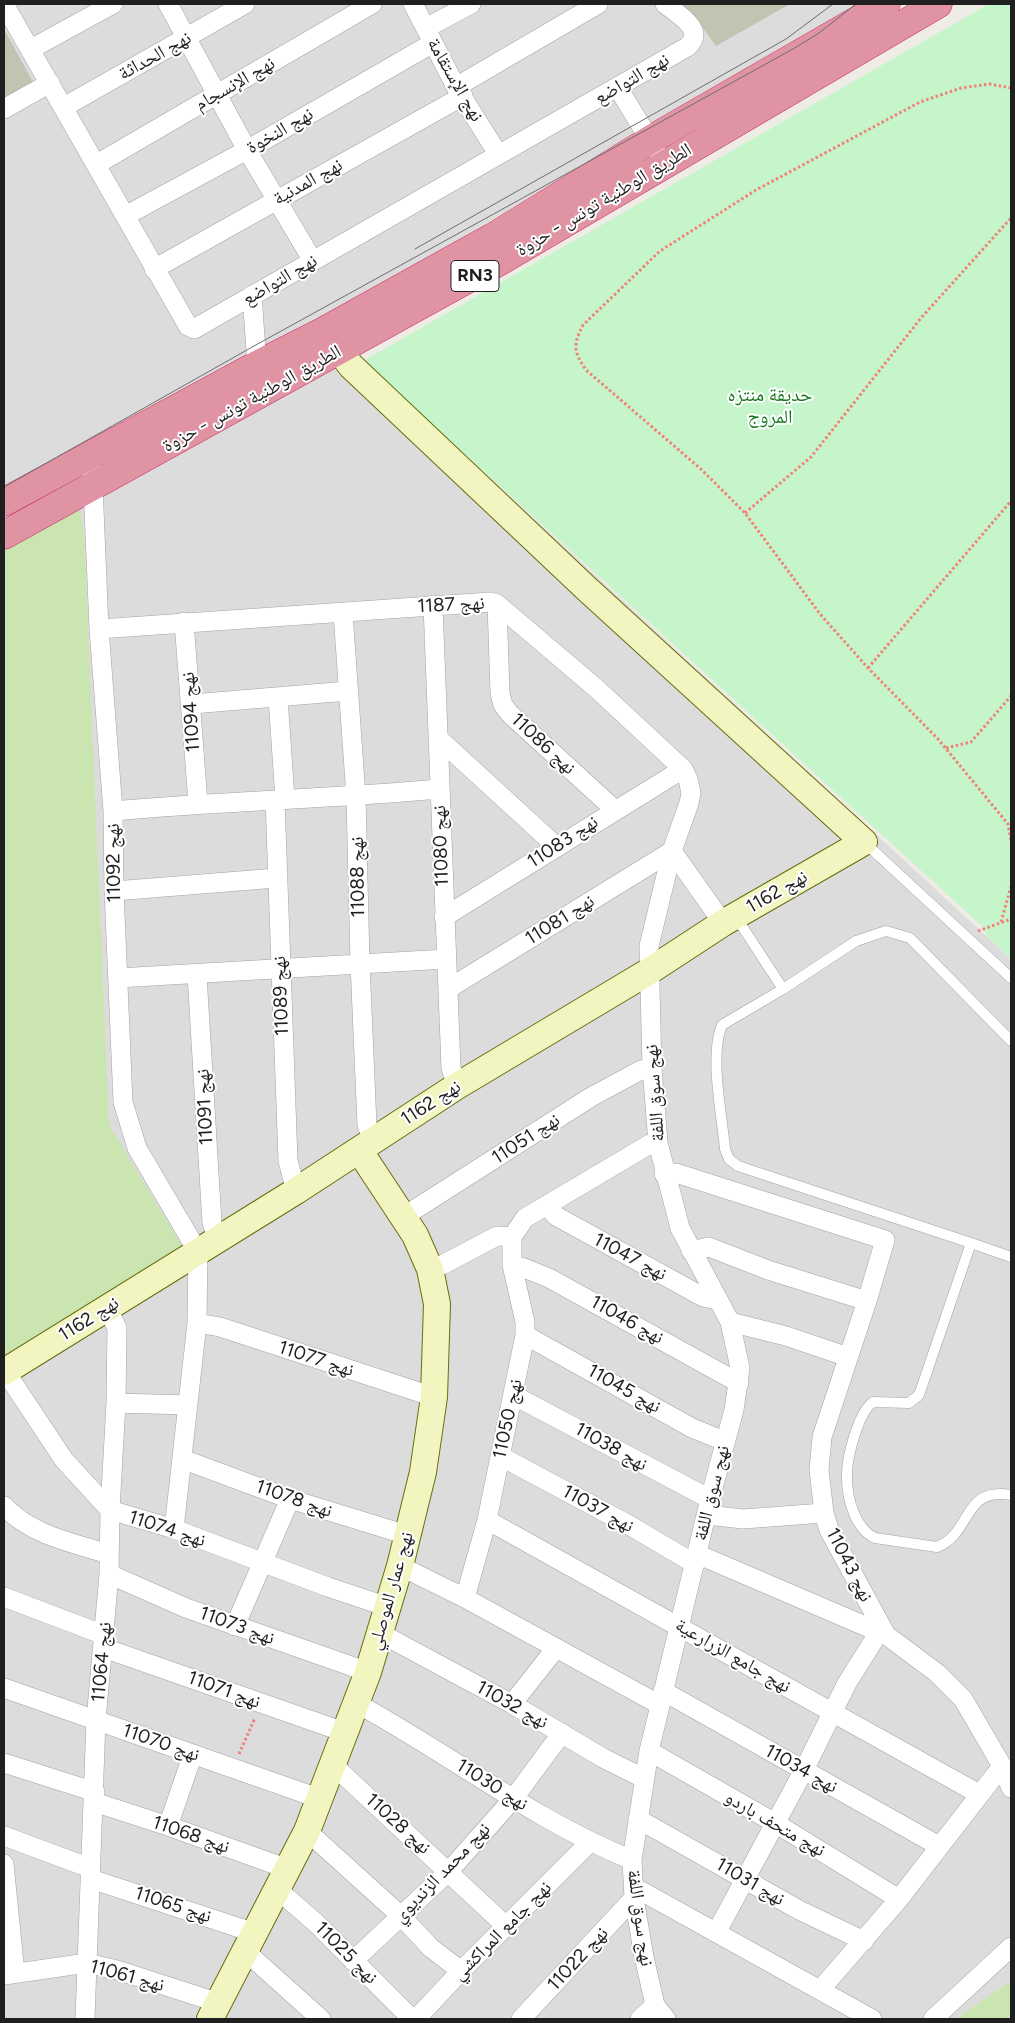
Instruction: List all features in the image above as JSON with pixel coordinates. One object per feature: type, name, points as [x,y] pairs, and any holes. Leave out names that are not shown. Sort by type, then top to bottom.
[{"type":"highway","name":"الطريق الوطنية تونس - حزوة","points":[[4,535],[94,486],[332,341],[493,237],[650,140],[886,4]]},
{"type":"highway","name":"الطريق الوطنية تونس - حزوة","points":[[4,502],[256,365],[332,341],[502,260],[938,4]]},
{"type":"street","name":"نهج التواضع","points":[[4,4],[97,164],[154,268],[191,329],[196,329],[498,154],[618,88],[693,42],[695,36],[693,29],[665,4]]},
{"type":"street","points":[[31,49],[113,4]]},
{"type":"street","points":[[168,4],[248,150],[313,261]]},
{"type":"street","name":"نهج الحداثة","points":[[64,107],[245,4]]},
{"type":"street","name":"نهج الإنسجام","points":[[97,164],[372,4]]},
{"type":"street","name":"نهج الإستقامة","points":[[413,4],[460,91],[498,154]]},
{"type":"street","name":"نهج النخوة","points":[[125,216],[248,150],[429,35],[471,4]]},
{"type":"street","name":"نهج المدنية","points":[[154,268],[460,91],[598,4]]},
{"type":"street","points":[[4,109],[50,83]]},
{"type":"street","points":[[618,88],[664,164]]},
{"type":"street","points":[[252,296],[256,365]]},
{"type":"street","points":[[332,341],[351,366],[587,589],[864,842]]},
{"type":"street","name":"نهج 11092","points":[[90,455],[94,486],[99,629],[113,811],[114,891],[123,1102],[137,1148],[153,1177],[208,1245]]},
{"type":"street","name":"نهج 1187","points":[[99,629],[343,613],[433,605],[490,602],[497,604],[597,689],[683,769],[688,779],[691,793],[672,851],[651,938],[648,972]]},
{"type":"street","name":"نهج 11086","points":[[497,604],[500,693],[503,705],[510,714],[614,810]]},
{"type":"street","name":"نهج 11080","points":[[433,605],[446,959],[452,1068],[457,1086]]},
{"type":"street","name":"نهج 11088","points":[[343,613],[356,797],[360,963],[367,1125],[366,1145]]},
{"type":"street","name":"نهج 11094","points":[[184,622],[192,704],[198,803]]},
{"type":"street","points":[[192,704],[348,691]]},
{"type":"street","name":"نهج 11089","points":[[278,698],[280,800],[277,878],[280,969],[288,1161],[296,1191]]},
{"type":"street","points":[[438,738],[558,847]]},
{"type":"street","name":"نهج 11083","points":[[444,917],[683,769]]},
{"type":"street","points":[[113,811],[198,803],[356,797],[439,789]]},
{"type":"street","name":"نهج 1162","points":[[4,1372],[296,1191],[457,1086],[648,972],[730,920],[864,842]]},
{"type":"street","points":[[672,851],[730,920]]},
{"type":"street","name":"نهج 11081","points":[[448,989],[672,851]]},
{"type":"street","points":[[114,891],[277,878]]},
{"type":"street","points":[[118,978],[197,975],[360,963],[446,959]]},
{"type":"street","name":"نهج سوق اللفة","points":[[648,972],[652,1068],[658,1143],[664,1174],[680,1228],[730,1322],[740,1368],[734,1410],[724,1442],[649,1751],[632,1860],[634,1893],[660,2012]]},
{"type":"street","name":"نهج 11091","points":[[197,975],[212,1223],[208,1245]]},
{"type":"street","name":"نهج 11051","points":[[403,1217],[591,1097],[641,1070],[652,1068]]},
{"type":"street","points":[[430,1269],[444,1264],[497,1236],[512,1237],[525,1218],[650,1144],[658,1143]]},
{"type":"street","name":"نهج عمار الموصلي","points":[[216,2013],[307,1831],[318,1798],[368,1672],[400,1566],[423,1472],[434,1397],[437,1304],[430,1269],[415,1235],[403,1217],[366,1145]]},
{"type":"street","name":"نهج 11043","points":[[664,1174],[676,1173],[885,1240],[868,1301],[822,1437],[819,1470],[824,1513],[829,1530],[882,1634],[951,1685],[963,1699],[1002,1766],[1011,1788]]},
{"type":"street","name":"نهج 11047","points":[[547,1205],[556,1216],[703,1297],[718,1300]]},
{"type":"street","name":"نهج 11050","points":[[465,1598],[487,1520],[525,1335],[525,1322],[512,1265],[512,1237]]},
{"type":"street","points":[[174,1529],[197,1323],[208,1245]]},
{"type":"street","points":[[691,1251],[709,1247],[768,1270],[868,1301]]},
{"type":"street","name":"نهج 11046","points":[[512,1265],[549,1278],[739,1383]]},
{"type":"street","name":"نهج 11064","points":[[85,2019],[90,1873],[95,1797],[96,1720],[109,1574],[108,1554],[116,1403],[118,1328],[107,1308]]},
{"type":"street","points":[[730,1322],[786,1336],[848,1357]]},
{"type":"street","name":"نهج 11077","points":[[197,1323],[220,1328],[434,1397]]},
{"type":"street","name":"نهج 11045","points":[[525,1335],[692,1428],[724,1442]]},
{"type":"street","name":"نهج 11074","points":[[4,1372],[64,1460],[110,1510],[174,1529],[328,1587],[388,1607]]},
{"type":"street","name":"نهج 11038","points":[[513,1396],[726,1519],[824,1513]]},
{"type":"street","points":[[116,1403],[188,1405]]},
{"type":"street","name":"نهج 11037","points":[[500,1456],[696,1559],[882,1634]]},
{"type":"street","name":"نهج 11078","points":[[182,1459],[290,1499],[407,1535]]},
{"type":"street","points":[[235,1626],[290,1499]]},
{"type":"street","points":[[4,1506],[16,1519],[38,1532],[108,1554]]},
{"type":"street","name":"نهج جامع الزرارعية","points":[[487,1520],[679,1625],[706,1643],[979,1794]]},
{"type":"street","name":"نهج 11034","points":[[400,1566],[465,1598],[556,1648],[662,1698],[804,1770],[939,1846]]},
{"type":"street","name":"نهج 11073","points":[[109,1574],[235,1626],[368,1672]]},
{"type":"street","name":"نهج 11071","points":[[4,1597],[104,1641],[262,1704],[344,1732]]},
{"type":"street","name":"نهج 11032","points":[[380,1633],[512,1704],[603,1758],[644,1778]]},
{"type":"street","points":[[716,1933],[834,1713],[851,1676],[882,1634]]},
{"type":"street","points":[[512,1704],[556,1648]]},
{"type":"street","name":"نهج 11070","points":[[4,1688],[318,1798]]},
{"type":"street","name":"نهج 11030","points":[[356,1703],[390,1721],[513,1799],[589,1843],[632,1860]]},
{"type":"street","name":"نهج محمد الزنديوي","points":[[353,1960],[449,1871],[513,1799],[562,1733]]},
{"type":"street","name":"نهج متحف باردو","points":[[649,1751],[775,1823],[899,1899]]},
{"type":"street","points":[[168,1826],[193,1754]]},
{"type":"street","name":"نهج 11068","points":[[4,1763],[168,1826],[283,1880]]},
{"type":"street","name":"نهج 11028","points":[[332,1764],[508,1926]]},
{"type":"street","points":[[820,1990],[899,1899],[1002,1766]]},
{"type":"street","name":"نهج 11031","points":[[638,1819],[799,1910],[864,1941]]},
{"type":"street","points":[[307,1831],[402,1916],[431,1948],[461,1971]]},
{"type":"street","name":"نهج 11065","points":[[4,1836],[250,1942]]},
{"type":"street","name":"نهج جامع المراكشي","points":[[416,2019],[461,1971],[589,1843]]},
{"type":"street","points":[[4,1864],[10,1974]]},
{"type":"street","name":"نهج 11025","points":[[283,1880],[316,1923],[412,2019]]},
{"type":"street","points":[[634,1893],[716,1933],[872,2019]]},
{"type":"street","name":"نهج 11022","points":[[521,2019],[634,1893]]},
{"type":"street","points":[[250,1942],[321,2019]]},
{"type":"street","points":[[933,2019],[1011,1947]]},
{"type":"street","name":"نهج 11061","points":[[10,1974],[86,1963],[117,1970],[216,2013]]},
{"type":"street","points":[[640,2019],[660,2012]]},
{"type":"lane","points":[[864,842],[1011,978]]},
{"type":"lane","points":[[730,920],[783,989]]},
{"type":"lane","points":[[1011,1041],[910,938],[886,931],[856,942],[783,989],[722,1025],[718,1035],[716,1054],[725,1149],[729,1159],[738,1166],[1011,1256]]},
{"type":"lane","points":[[970,1243],[920,1395],[909,1403],[879,1401],[867,1406],[861,1415],[846,1477],[856,1517],[866,1534],[875,1538],[930,1548],[945,1544],[955,1535],[980,1500],[988,1494],[1011,1495]]},
{"type":"path","points":[[1011,88],[990,84],[960,88],[920,102],[756,190],[660,251],[583,325],[575,340],[576,356],[586,370],[702,470],[745,513],[820,614],[868,668],[946,748],[1008,824],[1011,841]]},
{"type":"path","points":[[745,513],[811,457],[921,318],[1011,218]]},
{"type":"path","points":[[868,668],[1011,501]]},
{"type":"path","points":[[946,748],[971,742],[1011,696]]},
{"type":"path","points":[[1001,923],[1011,887]]},
{"type":"path","points":[[966,936],[1011,919]]},
{"type":"path","points":[[233,1768],[262,1704]]},
{"type":"shaded area","points":[[4,4],[858,4],[334,313],[363,361],[1011,959],[1011,1981],[955,2019],[4,2019]]},
{"type":"shaded area","points":[[677,4],[790,4],[716,46],[698,21]]},
{"type":"shaded area","points":[[4,29],[40,95],[4,116]]},
{"type":"green space","name":"حديقة منتزه المروج","points":[[989,4],[1011,4],[1011,959],[986,935],[984,928],[363,361]]},
{"type":"green space","points":[[79,504],[84,534],[109,1125],[182,1246],[4,1356],[4,549]]},
{"type":"green space","points":[[1011,1981],[1011,2019],[955,2019]]},
{"type":"tram line","points":[[415,249],[786,39],[833,4]]},
{"type":"tram line","points":[[4,487],[254,346],[793,49],[819,33],[856,4]]}]
